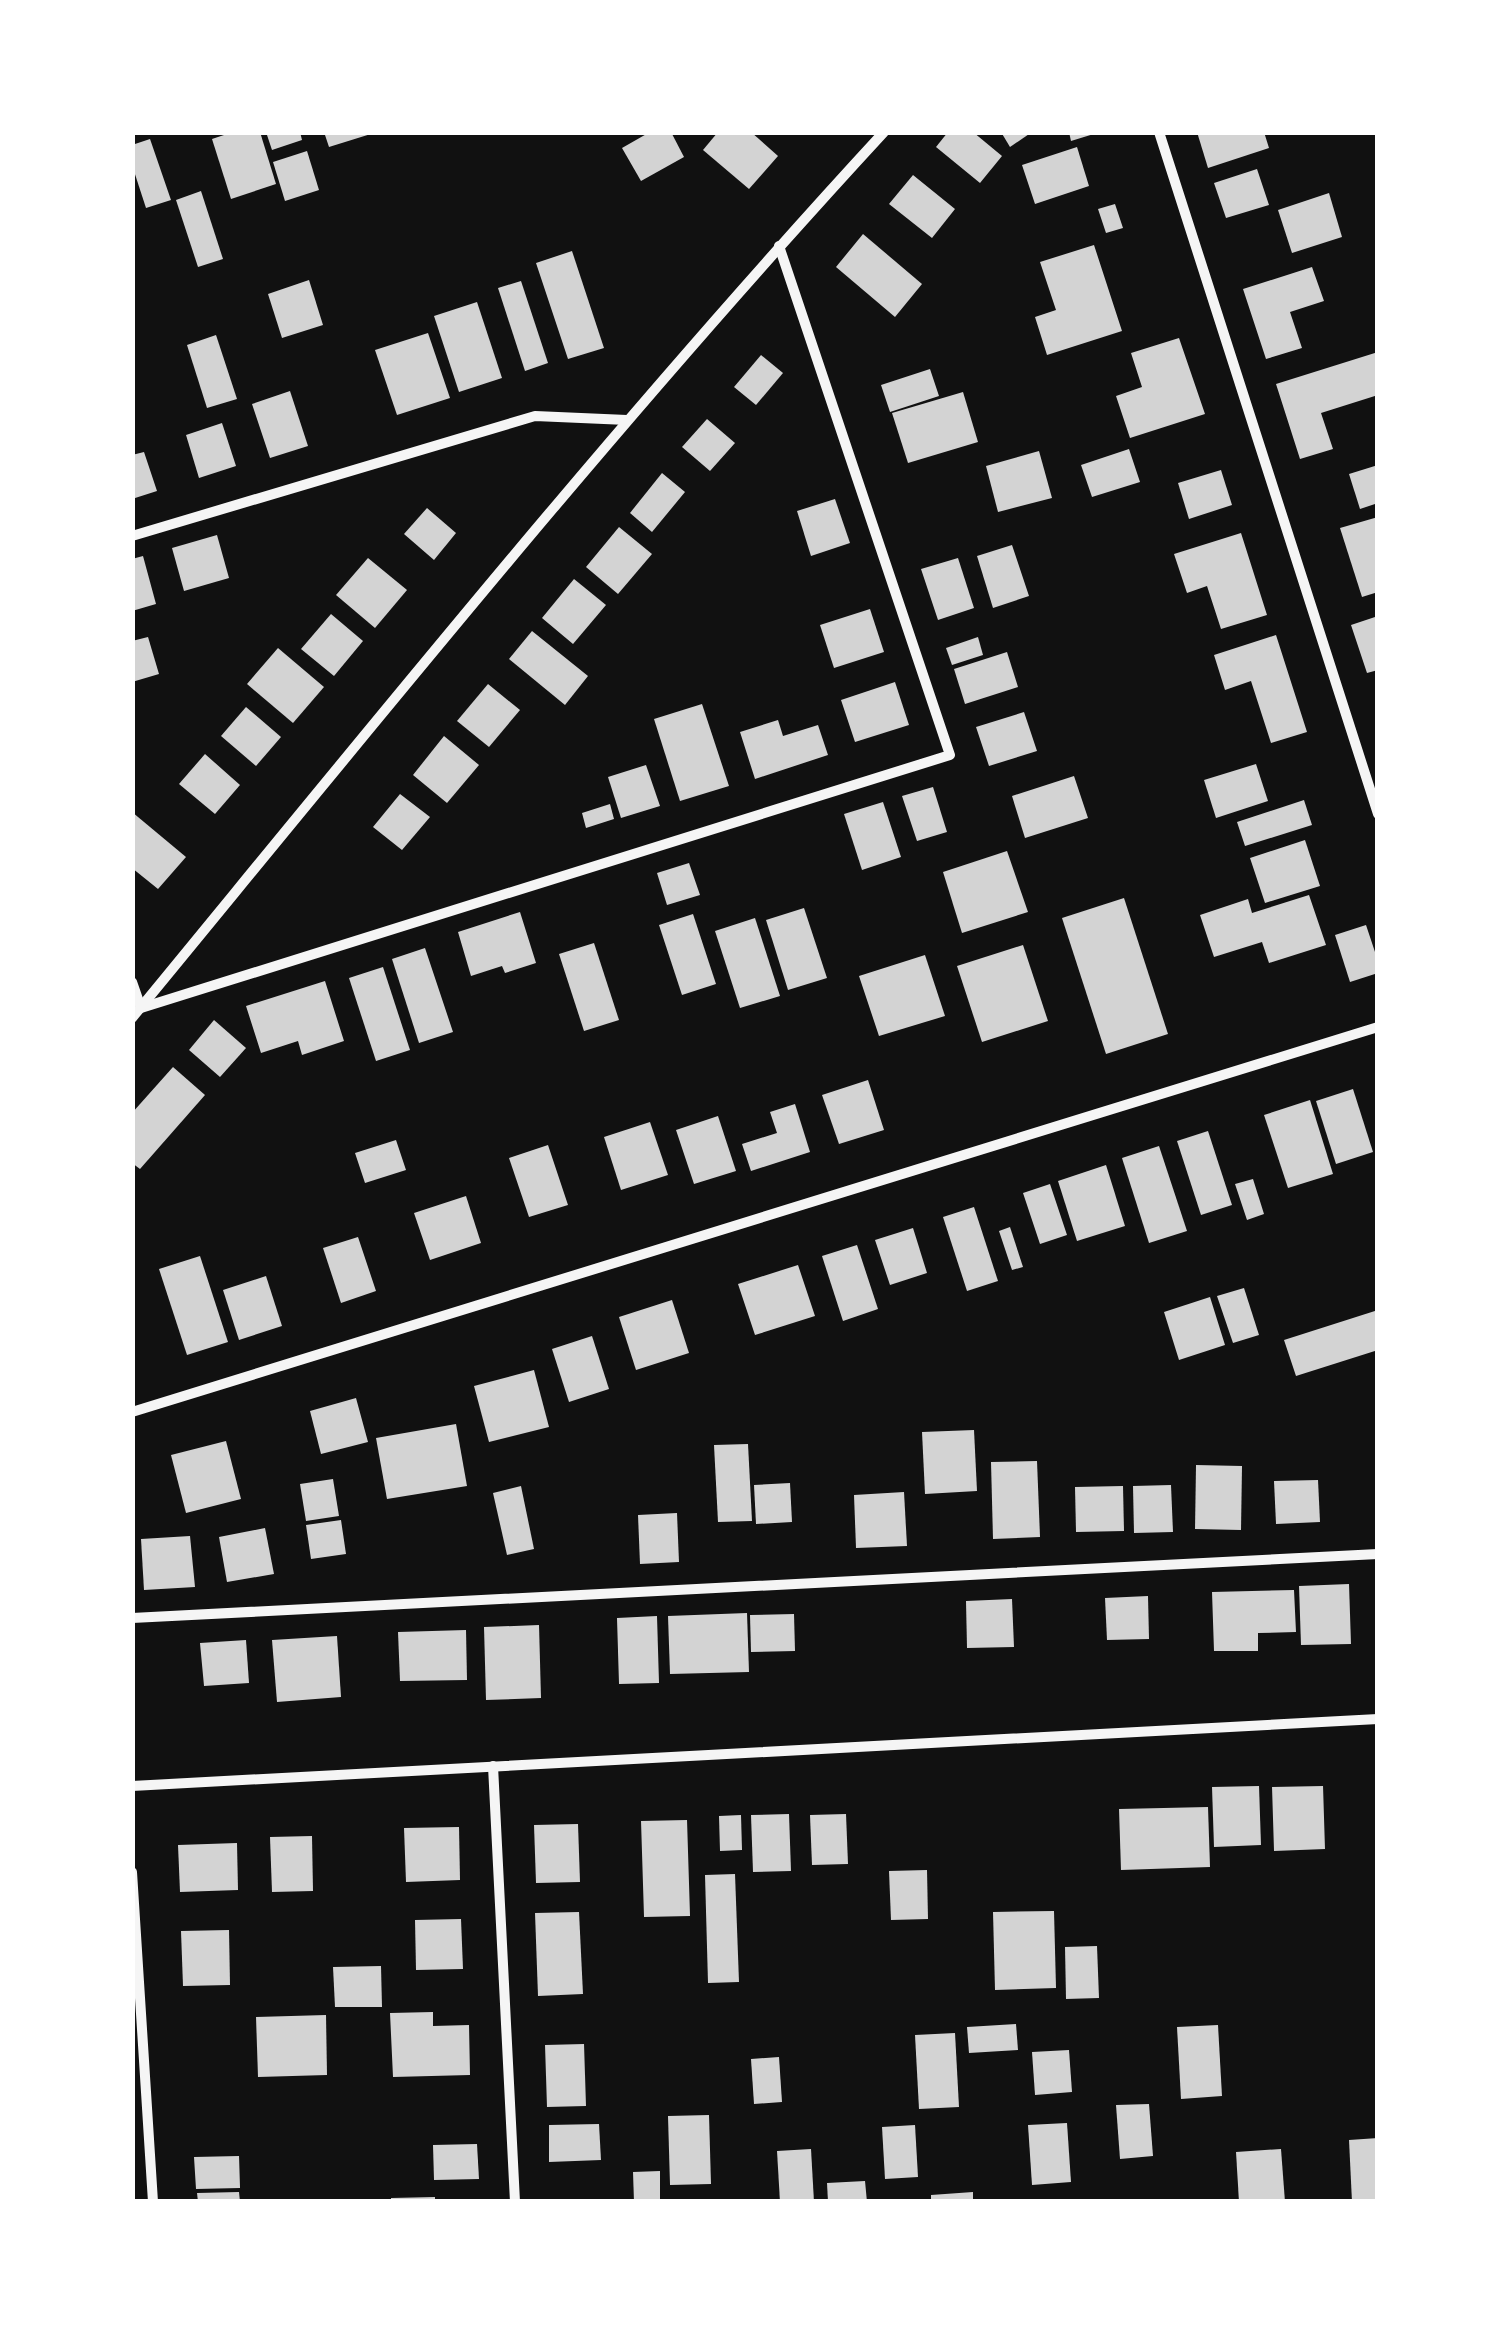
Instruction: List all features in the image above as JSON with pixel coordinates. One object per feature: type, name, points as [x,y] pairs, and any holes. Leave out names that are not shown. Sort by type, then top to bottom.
[{"type":"street","points":[[132,1018],[627,420],[884,132]]},
{"type":"street","points":[[1159,132],[1378,814]]},
{"type":"street","points":[[141,1008],[950,755],[779,246]]},
{"type":"street","points":[[132,536],[536,416],[627,420]]},
{"type":"street","points":[[132,982],[141,1008]]},
{"type":"street","points":[[132,1412],[1378,1027]]},
{"type":"street","points":[[132,1618],[1378,1554]]},
{"type":"street","points":[[132,1786],[1378,1719]]},
{"type":"street","points":[[493,1766],[515,2202]]},
{"type":"street","points":[[132,1872],[154,2202]]},
{"type":"building","points":[[233,132],[260,132],[276,184],[231,199],[212,139]]},
{"type":"building","points":[[266,132],[300,132],[302,140],[272,150]]},
{"type":"building","points":[[324,132],[373,132],[374,133],[329,147]]},
{"type":"building","points":[[650,132],[671,132],[684,157],[641,181],[622,148]]},
{"type":"building","points":[[718,132],[751,132],[778,156],[749,189],[703,150]]},
{"type":"building","points":[[948,132],[973,132],[1002,156],[980,183],[936,147]]},
{"type":"building","points":[[1001,132],[1032,132],[1010,147]]},
{"type":"building","points":[[1069,132],[1097,132],[1097,133],[1071,141]]},
{"type":"building","points":[[1197,132],[1264,132],[1269,148],[1208,168]]},
{"type":"building","points":[[150,139],[171,200],[146,208],[132,165],[132,145]]},
{"type":"building","points":[[1077,147],[1089,186],[1035,204],[1022,165]]},
{"type":"building","points":[[307,151],[319,190],[285,201],[273,162]]},
{"type":"building","points":[[1257,169],[1269,205],[1226,218],[1214,183]]},
{"type":"building","points":[[913,175],[955,209],[932,238],[889,204]]},
{"type":"building","points":[[201,191],[223,259],[198,267],[176,200]]},
{"type":"building","points":[[1329,193],[1342,237],[1292,253],[1278,210]]},
{"type":"building","points":[[1115,204],[1123,228],[1106,233],[1098,209]]},
{"type":"building","points":[[863,234],[922,284],[895,317],[836,267]]},
{"type":"building","points":[[1094,245],[1122,331],[1047,355],[1035,317],[1056,310],[1040,262]]},
{"type":"building","points":[[572,251],[604,348],[568,359],[536,263]]},
{"type":"building","points":[[1312,267],[1324,301],[1290,312],[1302,348],[1266,359],[1243,289]]},
{"type":"building","points":[[309,280],[323,325],[282,338],[268,294]]},
{"type":"building","points":[[521,281],[548,363],[525,371],[498,288]]},
{"type":"building","points":[[477,302],[502,378],[459,392],[434,316]]},
{"type":"building","points":[[428,333],[450,398],[397,415],[375,350]]},
{"type":"building","points":[[216,335],[237,399],[207,408],[187,345]]},
{"type":"building","points":[[1179,338],[1205,414],[1130,438],[1116,396],[1142,387],[1131,353]]},
{"type":"building","points":[[1378,352],[1378,395],[1321,413],[1333,449],[1300,459],[1276,384]]},
{"type":"building","points":[[761,355],[783,373],[756,405],[734,387]]},
{"type":"building","points":[[930,369],[939,396],[890,412],[881,385]]},
{"type":"building","points":[[290,391],[308,446],[270,458],[252,404]]},
{"type":"building","points":[[963,392],[978,442],[908,463],[892,413]]},
{"type":"building","points":[[707,419],[735,443],[710,471],[682,447]]},
{"type":"building","points":[[222,423],[236,466],[199,478],[186,435]]},
{"type":"building","points":[[1129,449],[1140,482],[1092,497],[1081,465]]},
{"type":"building","points":[[1039,451],[1052,498],[998,512],[986,466]]},
{"type":"building","points":[[144,452],[157,491],[132,499],[132,455]]},
{"type":"building","points":[[1378,465],[1378,503],[1360,509],[1349,474]]},
{"type":"building","points":[[1221,470],[1232,505],[1189,519],[1178,483]]},
{"type":"building","points":[[662,473],[685,492],[652,532],[630,513]]},
{"type":"building","points":[[835,499],[850,543],[811,556],[797,511]]},
{"type":"building","points":[[427,508],[456,533],[434,560],[404,534]]},
{"type":"building","points":[[1378,517],[1378,592],[1362,597],[1340,528]]},
{"type":"building","points":[[619,527],[652,554],[618,594],[586,567]]},
{"type":"building","points":[[1241,533],[1267,615],[1221,629],[1207,586],[1187,593],[1174,554]]},
{"type":"building","points":[[217,535],[229,578],[184,591],[172,548]]},
{"type":"building","points":[[1012,545],[1029,596],[993,608],[977,556]]},
{"type":"building","points":[[143,556],[156,604],[132,611],[132,559]]},
{"type":"building","points":[[368,558],[407,590],[375,628],[336,595]]},
{"type":"building","points":[[958,558],[974,608],[938,620],[921,569]]},
{"type":"building","points":[[574,579],[606,605],[573,644],[542,618]]},
{"type":"building","points":[[870,609],[884,652],[834,668],[820,625]]},
{"type":"building","points":[[331,614],[363,641],[334,676],[301,649]]},
{"type":"building","points":[[1378,616],[1378,670],[1367,673],[1351,625]]},
{"type":"building","points":[[532,631],[588,676],[565,705],[509,659]]},
{"type":"building","points":[[1276,635],[1307,732],[1271,743],[1251,681],[1225,690],[1214,655]]},
{"type":"building","points":[[148,637],[159,674],[132,682],[132,641]]},
{"type":"building","points":[[978,637],[983,655],[952,665],[946,648]]},
{"type":"building","points":[[278,648],[324,687],[293,723],[247,684]]},
{"type":"building","points":[[1007,652],[1018,687],[965,704],[954,669]]},
{"type":"building","points":[[895,682],[909,725],[855,742],[841,700]]},
{"type":"building","points":[[488,684],[520,710],[489,747],[457,721]]},
{"type":"building","points":[[702,704],[729,786],[680,801],[654,719]]},
{"type":"building","points":[[246,707],[281,737],[256,766],[221,736]]},
{"type":"building","points":[[1024,712],[1037,751],[989,766],[976,727]]},
{"type":"building","points":[[778,720],[783,736],[818,725],[828,755],[755,779],[740,732]]},
{"type":"building","points":[[444,736],[479,765],[447,803],[413,775]]},
{"type":"building","points":[[205,754],[240,785],[215,814],[179,784]]},
{"type":"building","points":[[1256,764],[1268,801],[1216,818],[1204,780]]},
{"type":"building","points":[[646,765],[660,806],[621,818],[608,777]]},
{"type":"building","points":[[1074,776],[1088,818],[1025,838],[1012,796]]},
{"type":"building","points":[[933,787],[947,832],[917,841],[902,796]]},
{"type":"building","points":[[400,794],[430,817],[402,850],[373,827]]},
{"type":"building","points":[[1304,800],[1312,825],[1245,846],[1237,822]]},
{"type":"building","points":[[883,802],[901,857],[862,870],[844,814]]},
{"type":"building","points":[[610,804],[614,819],[586,828],[582,813]]},
{"type":"building","points":[[132,812],[186,857],[158,889],[132,868]]},
{"type":"building","points":[[1305,840],[1320,886],[1265,903],[1250,858]]},
{"type":"building","points":[[1007,851],[1028,912],[962,933],[943,872]]},
{"type":"building","points":[[689,863],[700,895],[667,905],[657,873]]},
{"type":"building","points":[[1309,895],[1326,945],[1269,963],[1262,942],[1214,957],[1200,915],[1248,899],[1252,913]]},
{"type":"building","points":[[1124,898],[1168,1034],[1106,1054],[1062,918]]},
{"type":"building","points":[[804,908],[827,978],[788,990],[766,920]]},
{"type":"building","points":[[520,912],[536,963],[505,973],[502,966],[471,976],[458,932]]},
{"type":"building","points":[[693,914],[716,984],[682,995],[659,925]]},
{"type":"building","points":[[755,918],[780,996],[740,1008],[715,931]]},
{"type":"building","points":[[1366,925],[1378,973],[1350,982],[1335,935]]},
{"type":"building","points":[[594,943],[619,1020],[584,1031],[559,954]]},
{"type":"building","points":[[1023,945],[1048,1021],[982,1042],[957,966]]},
{"type":"building","points":[[425,948],[453,1032],[419,1043],[392,959]]},
{"type":"building","points":[[925,955],[945,1016],[879,1036],[859,976]]},
{"type":"building","points":[[383,967],[410,1050],[376,1061],[349,978]]},
{"type":"building","points":[[325,981],[344,1041],[302,1055],[298,1041],[261,1053],[246,1006]]},
{"type":"building","points":[[214,1020],[246,1048],[220,1077],[189,1050]]},
{"type":"building","points":[[173,1067],[205,1095],[140,1169],[132,1163],[132,1113]]},
{"type":"building","points":[[868,1080],[884,1130],[839,1144],[822,1095]]},
{"type":"building","points":[[1353,1089],[1373,1152],[1336,1164],[1316,1101]]},
{"type":"building","points":[[1310,1100],[1333,1174],[1288,1188],[1264,1115]]},
{"type":"building","points":[[795,1104],[810,1152],[751,1171],[742,1144],[777,1133],[770,1112]]},
{"type":"building","points":[[718,1116],[736,1171],[694,1184],[676,1130]]},
{"type":"building","points":[[650,1122],[668,1175],[621,1190],[604,1137]]},
{"type":"building","points":[[1208,1131],[1232,1205],[1201,1215],[1177,1141]]},
{"type":"building","points":[[396,1140],[406,1170],[365,1183],[355,1153]]},
{"type":"building","points":[[548,1145],[568,1205],[529,1217],[509,1158]]},
{"type":"building","points":[[1159,1146],[1187,1231],[1149,1243],[1122,1158]]},
{"type":"building","points":[[1106,1165],[1125,1226],[1077,1241],[1058,1181]]},
{"type":"building","points":[[1253,1179],[1264,1214],[1247,1220],[1235,1184]]},
{"type":"building","points":[[1050,1184],[1067,1235],[1040,1244],[1023,1193]]},
{"type":"building","points":[[466,1196],[481,1243],[430,1260],[414,1213]]},
{"type":"building","points":[[974,1207],[998,1281],[967,1291],[943,1217]]},
{"type":"building","points":[[1010,1227],[1023,1267],[1012,1270],[999,1231]]},
{"type":"building","points":[[913,1228],[927,1273],[890,1285],[875,1240]]},
{"type":"building","points":[[358,1237],[376,1291],[341,1303],[323,1248]]},
{"type":"building","points":[[857,1245],[878,1309],[843,1321],[822,1256]]},
{"type":"building","points":[[200,1256],[228,1342],[187,1355],[159,1269]]},
{"type":"building","points":[[798,1265],[815,1316],[755,1335],[738,1284]]},
{"type":"building","points":[[266,1276],[282,1326],[239,1340],[223,1290]]},
{"type":"building","points":[[1244,1288],[1259,1335],[1233,1343],[1217,1296]]},
{"type":"building","points":[[1210,1297],[1225,1345],[1179,1360],[1164,1312]]},
{"type":"building","points":[[672,1300],[689,1353],[636,1370],[619,1317]]},
{"type":"building","points":[[1378,1310],[1378,1350],[1296,1376],[1284,1340]]},
{"type":"building","points":[[592,1336],[609,1389],[569,1402],[552,1349]]},
{"type":"building","points":[[534,1370],[549,1427],[489,1442],[474,1386]]},
{"type":"building","points":[[356,1398],[368,1442],[321,1454],[310,1411]]},
{"type":"building","points":[[456,1424],[467,1486],[387,1499],[376,1438]]},
{"type":"building","points":[[974,1430],[977,1491],[925,1494],[922,1432]]},
{"type":"building","points":[[226,1441],[241,1499],[186,1513],[171,1455]]},
{"type":"building","points":[[748,1444],[752,1521],[718,1522],[714,1445]]},
{"type":"building","points":[[1037,1461],[1040,1537],[993,1539],[991,1462]]},
{"type":"building","points":[[1196,1465],[1242,1466],[1241,1530],[1195,1529]]},
{"type":"building","points":[[333,1479],[339,1516],[306,1521],[300,1484]]},
{"type":"building","points":[[1318,1480],[1320,1522],[1276,1524],[1274,1481]]},
{"type":"building","points":[[790,1483],[792,1522],[756,1524],[754,1485]]},
{"type":"building","points":[[1171,1485],[1173,1532],[1134,1533],[1133,1486]]},
{"type":"building","points":[[521,1486],[534,1549],[507,1555],[493,1493]]},
{"type":"building","points":[[1123,1486],[1124,1531],[1076,1532],[1075,1487]]},
{"type":"building","points":[[904,1492],[907,1546],[856,1548],[854,1495]]},
{"type":"building","points":[[677,1513],[679,1562],[640,1564],[638,1515]]},
{"type":"building","points":[[341,1520],[346,1554],[311,1559],[306,1525]]},
{"type":"building","points":[[265,1528],[274,1574],[227,1582],[219,1537]]},
{"type":"building","points":[[190,1536],[195,1587],[144,1590],[141,1539]]},
{"type":"building","points":[[1349,1584],[1351,1644],[1301,1645],[1299,1586]]},
{"type":"building","points":[[1294,1590],[1296,1632],[1258,1633],[1258,1651],[1214,1651],[1212,1592]]},
{"type":"building","points":[[1148,1596],[1149,1639],[1107,1640],[1105,1598]]},
{"type":"building","points":[[1012,1599],[1014,1647],[967,1648],[966,1601]]},
{"type":"building","points":[[747,1613],[749,1672],[670,1674],[668,1616]]},
{"type":"building","points":[[794,1614],[795,1651],[751,1652],[750,1615]]},
{"type":"building","points":[[657,1616],[659,1683],[619,1684],[617,1618]]},
{"type":"building","points":[[539,1625],[541,1698],[486,1700],[484,1627]]},
{"type":"building","points":[[466,1630],[467,1680],[400,1681],[398,1632]]},
{"type":"building","points":[[337,1636],[341,1697],[277,1702],[272,1640]]},
{"type":"building","points":[[246,1640],[249,1683],[204,1686],[200,1643]]},
{"type":"building","points":[[1259,1786],[1261,1845],[1214,1847],[1212,1787]]},
{"type":"building","points":[[1323,1786],[1325,1849],[1274,1851],[1272,1787]]},
{"type":"building","points":[[1208,1807],[1210,1867],[1121,1870],[1119,1809]]},
{"type":"building","points":[[789,1814],[791,1871],[753,1872],[751,1815]]},
{"type":"building","points":[[846,1814],[848,1864],[812,1865],[810,1815]]},
{"type":"building","points":[[741,1815],[742,1850],[720,1851],[719,1816]]},
{"type":"building","points":[[687,1820],[690,1916],[644,1917],[641,1821]]},
{"type":"building","points":[[578,1824],[580,1882],[536,1883],[534,1825]]},
{"type":"building","points":[[459,1827],[460,1880],[406,1882],[404,1828]]},
{"type":"building","points":[[312,1836],[313,1891],[272,1892],[270,1837]]},
{"type":"building","points":[[237,1843],[238,1890],[180,1892],[178,1845]]},
{"type":"building","points":[[927,1870],[928,1919],[891,1920],[889,1871]]},
{"type":"building","points":[[735,1874],[739,1982],[708,1983],[705,1875]]},
{"type":"building","points":[[1054,1911],[1056,1988],[995,1990],[993,1912]]},
{"type":"building","points":[[579,1912],[583,1994],[538,1996],[535,1913]]},
{"type":"building","points":[[461,1919],[463,1969],[416,1970],[415,1920]]},
{"type":"building","points":[[229,1930],[230,1985],[183,1986],[181,1931]]},
{"type":"building","points":[[1097,1946],[1099,1998],[1066,1999],[1065,1947]]},
{"type":"building","points":[[381,1966],[382,2007],[335,2007],[333,1967]]},
{"type":"building","points":[[433,2012],[433,2026],[469,2025],[470,2075],[393,2077],[390,2013]]},
{"type":"building","points":[[326,2015],[327,2075],[258,2077],[256,2017]]},
{"type":"building","points":[[1016,2024],[1018,2050],[969,2053],[967,2027]]},
{"type":"building","points":[[1218,2025],[1222,2096],[1181,2099],[1177,2027]]},
{"type":"building","points":[[955,2033],[959,2107],[919,2109],[915,2035]]},
{"type":"building","points":[[584,2044],[586,2106],[547,2107],[545,2045]]},
{"type":"building","points":[[1069,2050],[1072,2092],[1035,2095],[1032,2052]]},
{"type":"building","points":[[779,2057],[782,2102],[754,2104],[751,2059]]},
{"type":"building","points":[[1149,2104],[1153,2156],[1120,2159],[1116,2105]]},
{"type":"building","points":[[709,2115],[711,2184],[670,2185],[668,2116]]},
{"type":"building","points":[[1067,2123],[1071,2182],[1032,2185],[1028,2125]]},
{"type":"building","points":[[599,2124],[601,2160],[549,2162],[549,2125]]},
{"type":"building","points":[[915,2125],[918,2177],[885,2179],[882,2127]]},
{"type":"building","points":[[1378,2138],[1378,2202],[1352,2202],[1349,2140]]},
{"type":"building","points":[[477,2144],[479,2179],[434,2180],[433,2145]]},
{"type":"building","points":[[811,2149],[814,2202],[780,2202],[777,2151]]},
{"type":"building","points":[[1281,2149],[1285,2202],[1239,2202],[1236,2152]]},
{"type":"building","points":[[239,2156],[240,2188],[196,2189],[194,2157]]},
{"type":"building","points":[[660,2171],[660,2202],[634,2202],[633,2172]]},
{"type":"building","points":[[865,2181],[867,2202],[828,2202],[827,2183]]},
{"type":"building","points":[[239,2192],[240,2202],[198,2202],[197,2193]]},
{"type":"building","points":[[973,2192],[973,2202],[931,2202],[931,2195]]},
{"type":"building","points":[[435,2197],[435,2202],[391,2202],[391,2198]]}]
